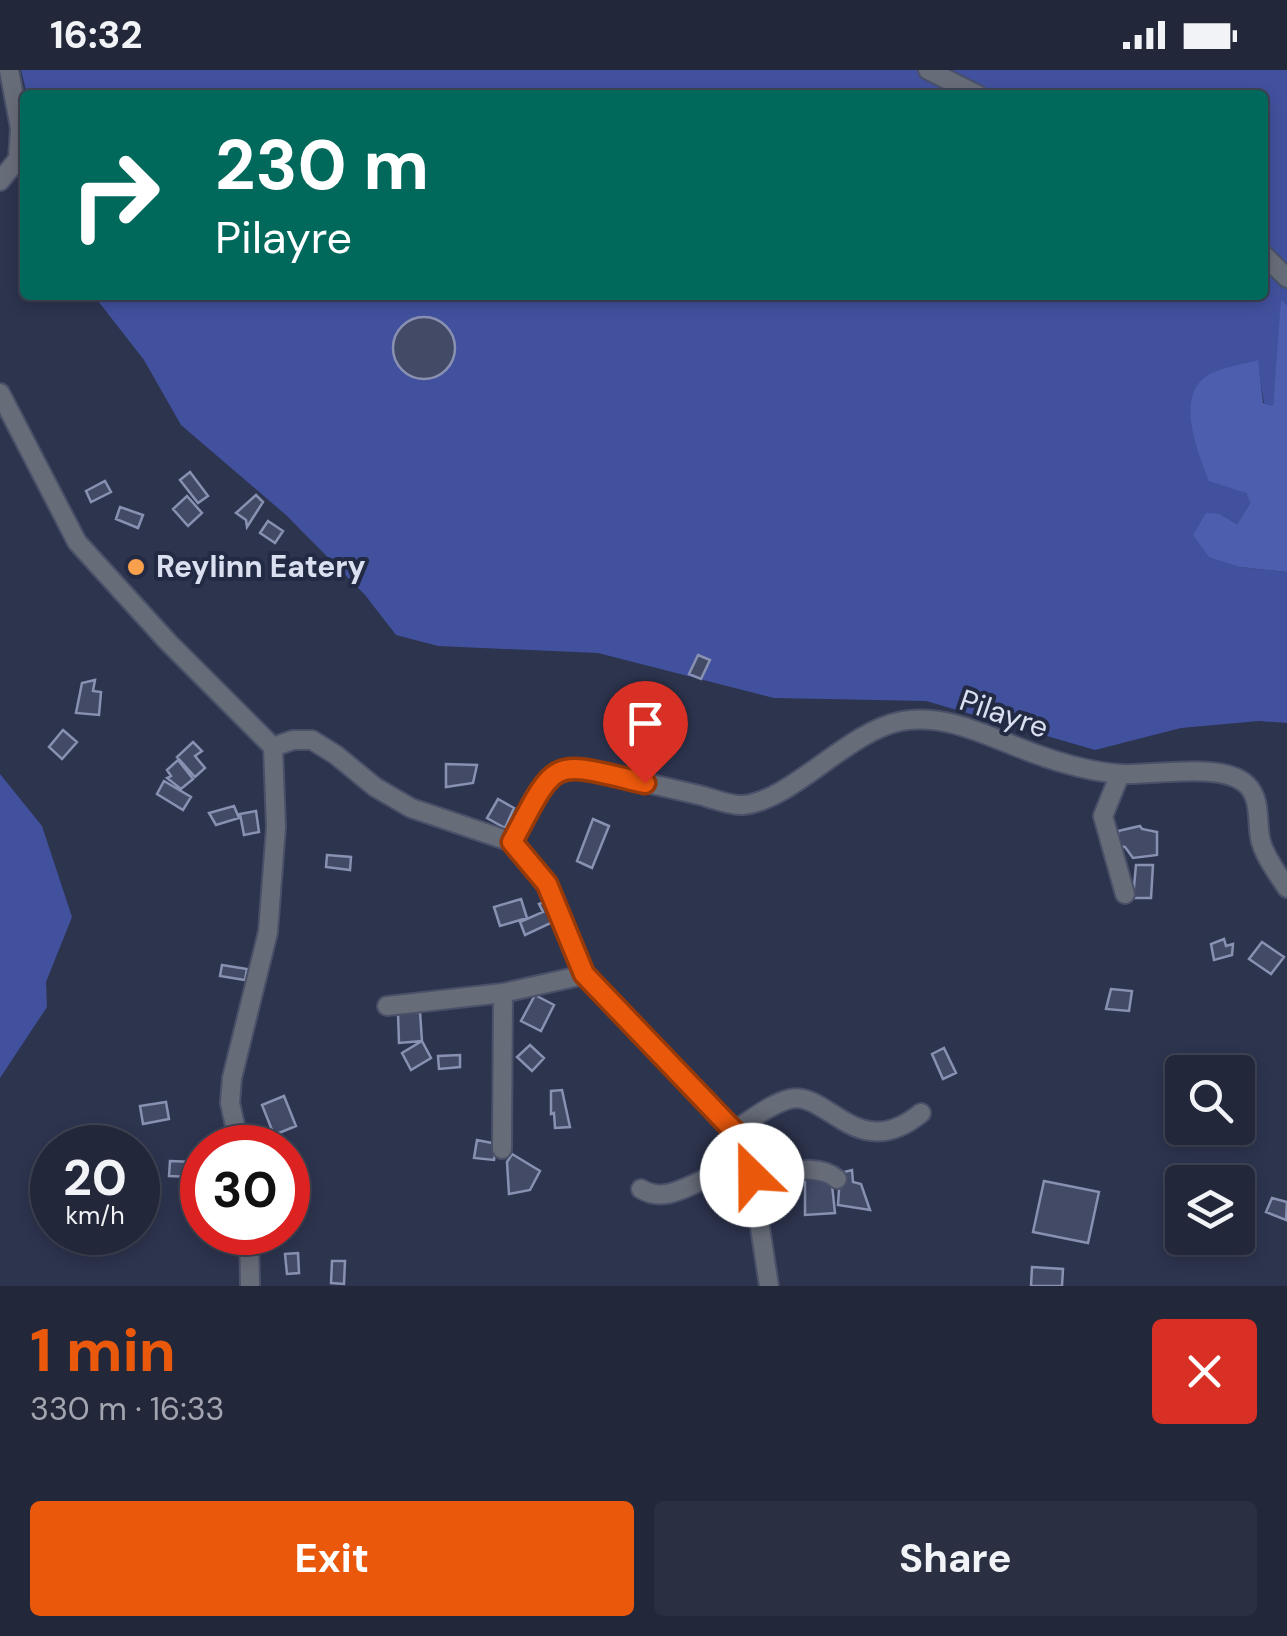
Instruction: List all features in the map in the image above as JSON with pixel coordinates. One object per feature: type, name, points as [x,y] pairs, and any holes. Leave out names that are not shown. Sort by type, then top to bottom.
[{"type":"street","points":[[0,181],[18,159],[20,128],[9,70]]},
{"type":"street","points":[[928,70],[968,90]]},
{"type":"street","points":[[1268,259],[1287,278]]},
{"type":"street","points":[[0,393],[77,542],[168,642],[273,747],[276,827],[268,932],[232,1078],[230,1103],[235,1125]]},
{"type":"street","name":"Pilayre","points":[[512,842],[545,780],[561,768],[580,768],[742,805],[769,797],[858,738],[898,721],[921,719],[956,724],[1038,755],[1120,774],[1216,773],[1243,781],[1255,798],[1265,853],[1287,888]]},
{"type":"street","points":[[273,747],[293,740],[312,740],[410,808],[512,842],[547,884],[584,974],[734,1131],[752,1175],[769,1286]]},
{"type":"street","points":[[1120,774],[1103,816],[1124,894]]},
{"type":"street","points":[[387,1006],[503,993],[584,974]]},
{"type":"street","points":[[502,1149],[503,993]]},
{"type":"street","points":[[734,1131],[792,1098],[805,1100],[861,1130],[897,1126],[921,1113]]},
{"type":"street","points":[[640,1189],[652,1196],[660,1195],[729,1172],[752,1175],[807,1171],[831,1174],[837,1179]]},
{"type":"street","points":[[249,1255],[250,1286]]},
{"type":"shaded area","points":[[21,70],[1287,70],[1287,305],[1282,301],[1273,407],[1264,403],[1257,361],[1246,493],[1250,503],[1237,524],[1220,514],[1240,567],[1287,572],[1287,723],[1259,721],[1181,728],[1095,750],[926,701],[774,698],[598,653],[438,646],[396,635],[365,595],[286,515],[181,425],[144,360],[96,300],[1268,300],[1268,90],[26,90]]},
{"type":"shaded area","points":[[1281,300],[1287,305],[1287,572],[1240,567],[1209,557],[1193,535],[1206,513],[1220,514],[1237,524],[1250,503],[1246,493],[1209,481],[1191,423],[1193,394],[1212,373],[1258,360],[1263,403],[1273,406]]},
{"type":"shaded area","points":[[0,774],[42,826],[72,917],[46,982],[47,1007],[0,1078]]},
{"type":"building","points":[[424,317],[446,326],[455,348],[446,370],[424,379],[402,370],[393,348],[402,326]]},
{"type":"building","points":[[190,472],[208,496],[198,503],[180,480]]},
{"type":"building","points":[[105,481],[111,492],[91,502],[86,491]]},
{"type":"building","points":[[256,495],[263,502],[247,527],[246,520],[236,513]]},
{"type":"building","points":[[187,496],[202,513],[188,526],[173,509]]},
{"type":"building","points":[[120,507],[143,515],[138,528],[116,519]]},
{"type":"building","points":[[268,521],[283,531],[275,543],[260,533]]},
{"type":"building","points":[[698,655],[710,660],[701,679],[689,674]]},
{"type":"building","points":[[95,680],[93,691],[101,692],[99,715],[76,713],[82,683]]},
{"type":"building","points":[[63,730],[77,742],[62,759],[49,747]]},
{"type":"building","points":[[193,742],[202,751],[195,756],[205,768],[195,777],[177,757]]},
{"type":"building","points":[[178,760],[193,779],[181,789],[167,778],[171,776],[167,770]]},
{"type":"building","points":[[446,764],[477,765],[473,783],[446,787]]},
{"type":"building","points":[[164,781],[191,797],[183,810],[157,794]]},
{"type":"building","points":[[498,799],[514,808],[505,828],[487,818]]},
{"type":"building","points":[[234,806],[239,818],[216,825],[209,813]]},
{"type":"building","points":[[256,811],[259,832],[244,835],[240,814]]},
{"type":"building","points":[[593,819],[609,826],[592,868],[577,861]]},
{"type":"building","points":[[1140,826],[1157,832],[1157,855],[1133,858],[1125,847],[1119,846],[1118,831]]},
{"type":"building","points":[[327,855],[351,857],[350,870],[326,867]]},
{"type":"building","points":[[1136,865],[1153,865],[1151,898],[1133,898]]},
{"type":"building","points":[[521,899],[527,918],[500,926],[494,907]]},
{"type":"building","points":[[544,902],[553,922],[525,935],[520,922],[543,912],[539,904]]},
{"type":"building","points":[[1224,939],[1226,946],[1233,944],[1232,955],[1214,960],[1211,944]]},
{"type":"building","points":[[1262,942],[1284,957],[1271,974],[1249,959]]},
{"type":"building","points":[[222,965],[247,969],[245,980],[220,976]]},
{"type":"building","points":[[1111,989],[1132,991],[1129,1011],[1106,1009]]},
{"type":"building","points":[[535,995],[554,1005],[541,1031],[521,1021]]},
{"type":"building","points":[[420,1012],[422,1041],[399,1043],[398,1013]]},
{"type":"building","points":[[422,1041],[431,1058],[411,1070],[402,1053]]},
{"type":"building","points":[[530,1045],[544,1058],[532,1071],[517,1057]]},
{"type":"building","points":[[944,1048],[956,1073],[943,1079],[932,1054]]},
{"type":"building","points":[[460,1055],[460,1067],[439,1069],[438,1056]]},
{"type":"building","points":[[562,1090],[570,1127],[555,1128],[551,1091]]},
{"type":"building","points":[[284,1096],[296,1125],[270,1125],[262,1105]]},
{"type":"building","points":[[166,1102],[169,1119],[143,1124],[140,1106]]},
{"type":"building","points":[[477,1140],[497,1144],[494,1160],[474,1158]]},
{"type":"building","points":[[512,1154],[540,1171],[530,1190],[509,1194],[507,1162]]},
{"type":"building","points":[[170,1161],[180,1161],[180,1176],[169,1176]]},
{"type":"building","points":[[852,1170],[853,1182],[861,1184],[870,1210],[838,1205],[840,1173]]},
{"type":"building","points":[[800,1174],[800,1190],[767,1192],[765,1175]]},
{"type":"building","points":[[831,1175],[835,1213],[805,1215],[805,1179]]},
{"type":"building","points":[[1044,1181],[1099,1192],[1088,1243],[1033,1232]]},
{"type":"building","points":[[1272,1198],[1287,1202],[1286,1220],[1266,1212]]},
{"type":"building","points":[[285,1255],[298,1255],[299,1273],[287,1274]]},
{"type":"building","points":[[332,1261],[345,1261],[344,1284],[331,1283]]},
{"type":"building","points":[[1032,1267],[1063,1269],[1062,1286],[1031,1286]]},
{"type":"place","name":"Reylinn Eatery","points":[[136,567]]},
{"type":"route","points":[[645,783],[580,768],[561,768],[545,780],[512,842],[547,884],[584,974],[734,1131],[752,1175]]}]
